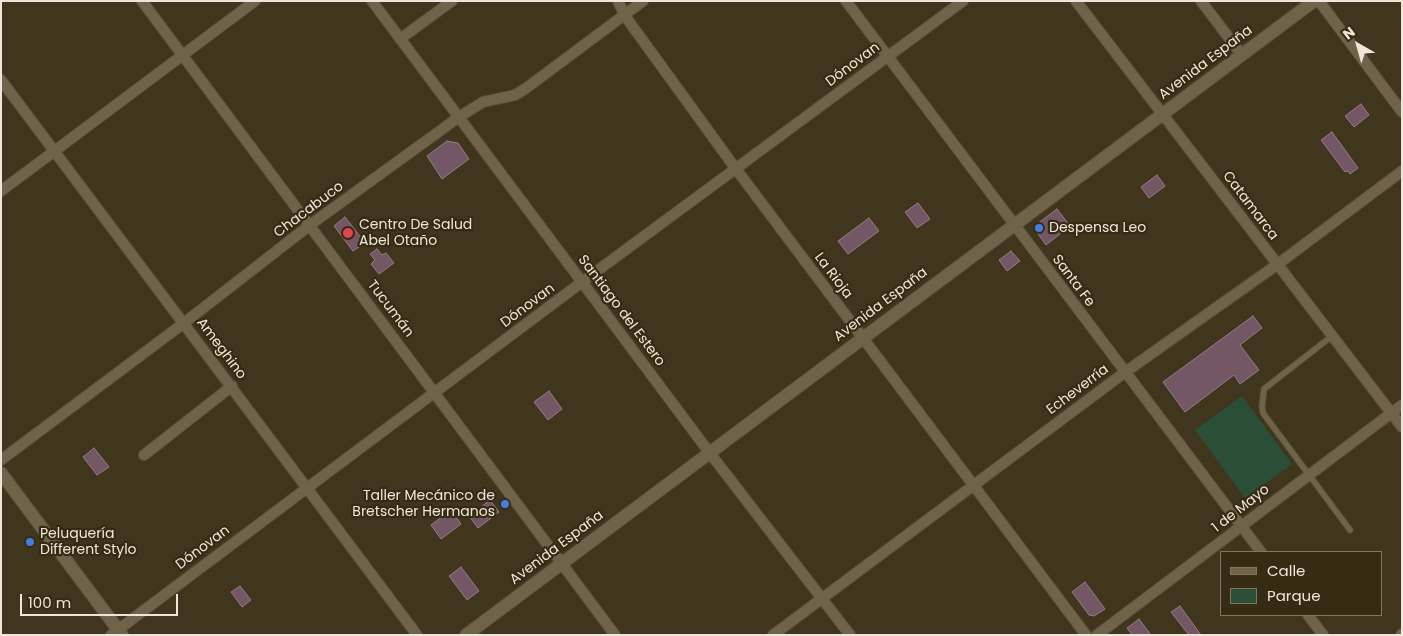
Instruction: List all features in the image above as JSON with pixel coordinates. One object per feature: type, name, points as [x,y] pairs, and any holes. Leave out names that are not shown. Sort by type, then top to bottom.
[{"type":"street","name":"Tucumán","points":[[142,1],[436,392],[615,635]]},
{"type":"street","points":[[1,191],[255,1]]},
{"type":"street","name":"Santiago del Estero","points":[[372,1],[709,452],[850,635]]},
{"type":"street","points":[[400,39],[452,1]]},
{"type":"street","name":"La Rioja","points":[[618,1],[624,16],[736,169],[1086,635]]},
{"type":"street","name":"Chacabuco","points":[[1,460],[184,323],[310,225],[458,117],[483,102],[515,95],[525,90],[644,1]]},
{"type":"street","name":"Santa Fe","points":[[846,1],[1260,551]]},
{"type":"street","name":"Dónovan","points":[[117,633],[305,488],[963,1]]},
{"type":"street","name":"Catamarca","points":[[1076,1],[1402,427]]},
{"type":"street","points":[[1201,1],[1242,55]]},
{"type":"street","name":"Avenida España","points":[[466,635],[862,337],[1314,1]]},
{"type":"street","points":[[1319,1],[1402,112]]},
{"type":"street","name":"Ameghino","points":[[1,80],[417,635]]},
{"type":"street","name":"Echeverría","points":[[773,635],[1124,372],[1278,264],[1402,170]]},
{"type":"street","points":[[144,455],[232,386]]},
{"type":"street","name":"1 de Mayo","points":[[1097,635],[1308,474],[1402,405]]},
{"type":"street","points":[[1,473],[117,633]]},
{"type":"street","points":[[1309,616],[1323,635]]},
{"type":"lane","points":[[1332,336],[1264,389],[1263,413],[1350,530]]},
{"type":"green space","points":[[1242,396],[1292,464],[1245,498],[1195,430]]},
{"type":"building","points":[[1361,104],[1369,115],[1354,127],[1345,116]]},
{"type":"building","points":[[1332,132],[1358,168],[1350,174],[1348,171],[1345,172],[1321,140]]},
{"type":"building","points":[[447,141],[458,143],[469,159],[442,179],[427,156]]},
{"type":"building","points":[[1157,175],[1165,186],[1149,198],[1141,187]]},
{"type":"building","points":[[918,203],[930,219],[917,228],[905,212]]},
{"type":"building","points":[[1057,209],[1070,226],[1046,245],[1036,231],[1037,224]]},
{"type":"building","points":[[345,217],[365,243],[353,251],[334,226]]},
{"type":"building","points":[[869,218],[879,231],[848,254],[838,241]]},
{"type":"building","points":[[377,249],[382,255],[386,253],[394,263],[379,274],[371,264],[375,260],[370,254]]},
{"type":"building","points":[[1011,251],[1020,261],[1007,271],[999,260]]},
{"type":"building","points":[[1253,316],[1262,328],[1240,345],[1259,370],[1240,384],[1234,375],[1185,412],[1163,382]]},
{"type":"building","points":[[549,391],[562,409],[548,420],[534,402]]},
{"type":"building","points":[[94,448],[109,467],[97,475],[83,457]]},
{"type":"building","points":[[490,500],[499,512],[478,528],[469,516]]},
{"type":"building","points":[[451,510],[461,524],[441,539],[431,525]]},
{"type":"building","points":[[461,567],[479,591],[467,600],[449,576]]},
{"type":"building","points":[[1085,582],[1105,609],[1094,616],[1089,615],[1072,592]]},
{"type":"building","points":[[240,586],[251,600],[242,607],[231,592]]},
{"type":"building","points":[[1180,606],[1201,635],[1189,635],[1171,612]]},
{"type":"building","points":[[1139,619],[1151,635],[1132,635],[1127,628]]},
{"type":"place","name":"Despensa Leo","points":[[1039,228]]},
{"type":"place","name":"Centro De Salud Abel Otaño","points":[[348,233]]},
{"type":"place","name":"Taller Mecánico de Bretscher Hermanos","points":[[505,504]]},
{"type":"place","name":"Peluquería Different Stylo","points":[[30,542]]}]
